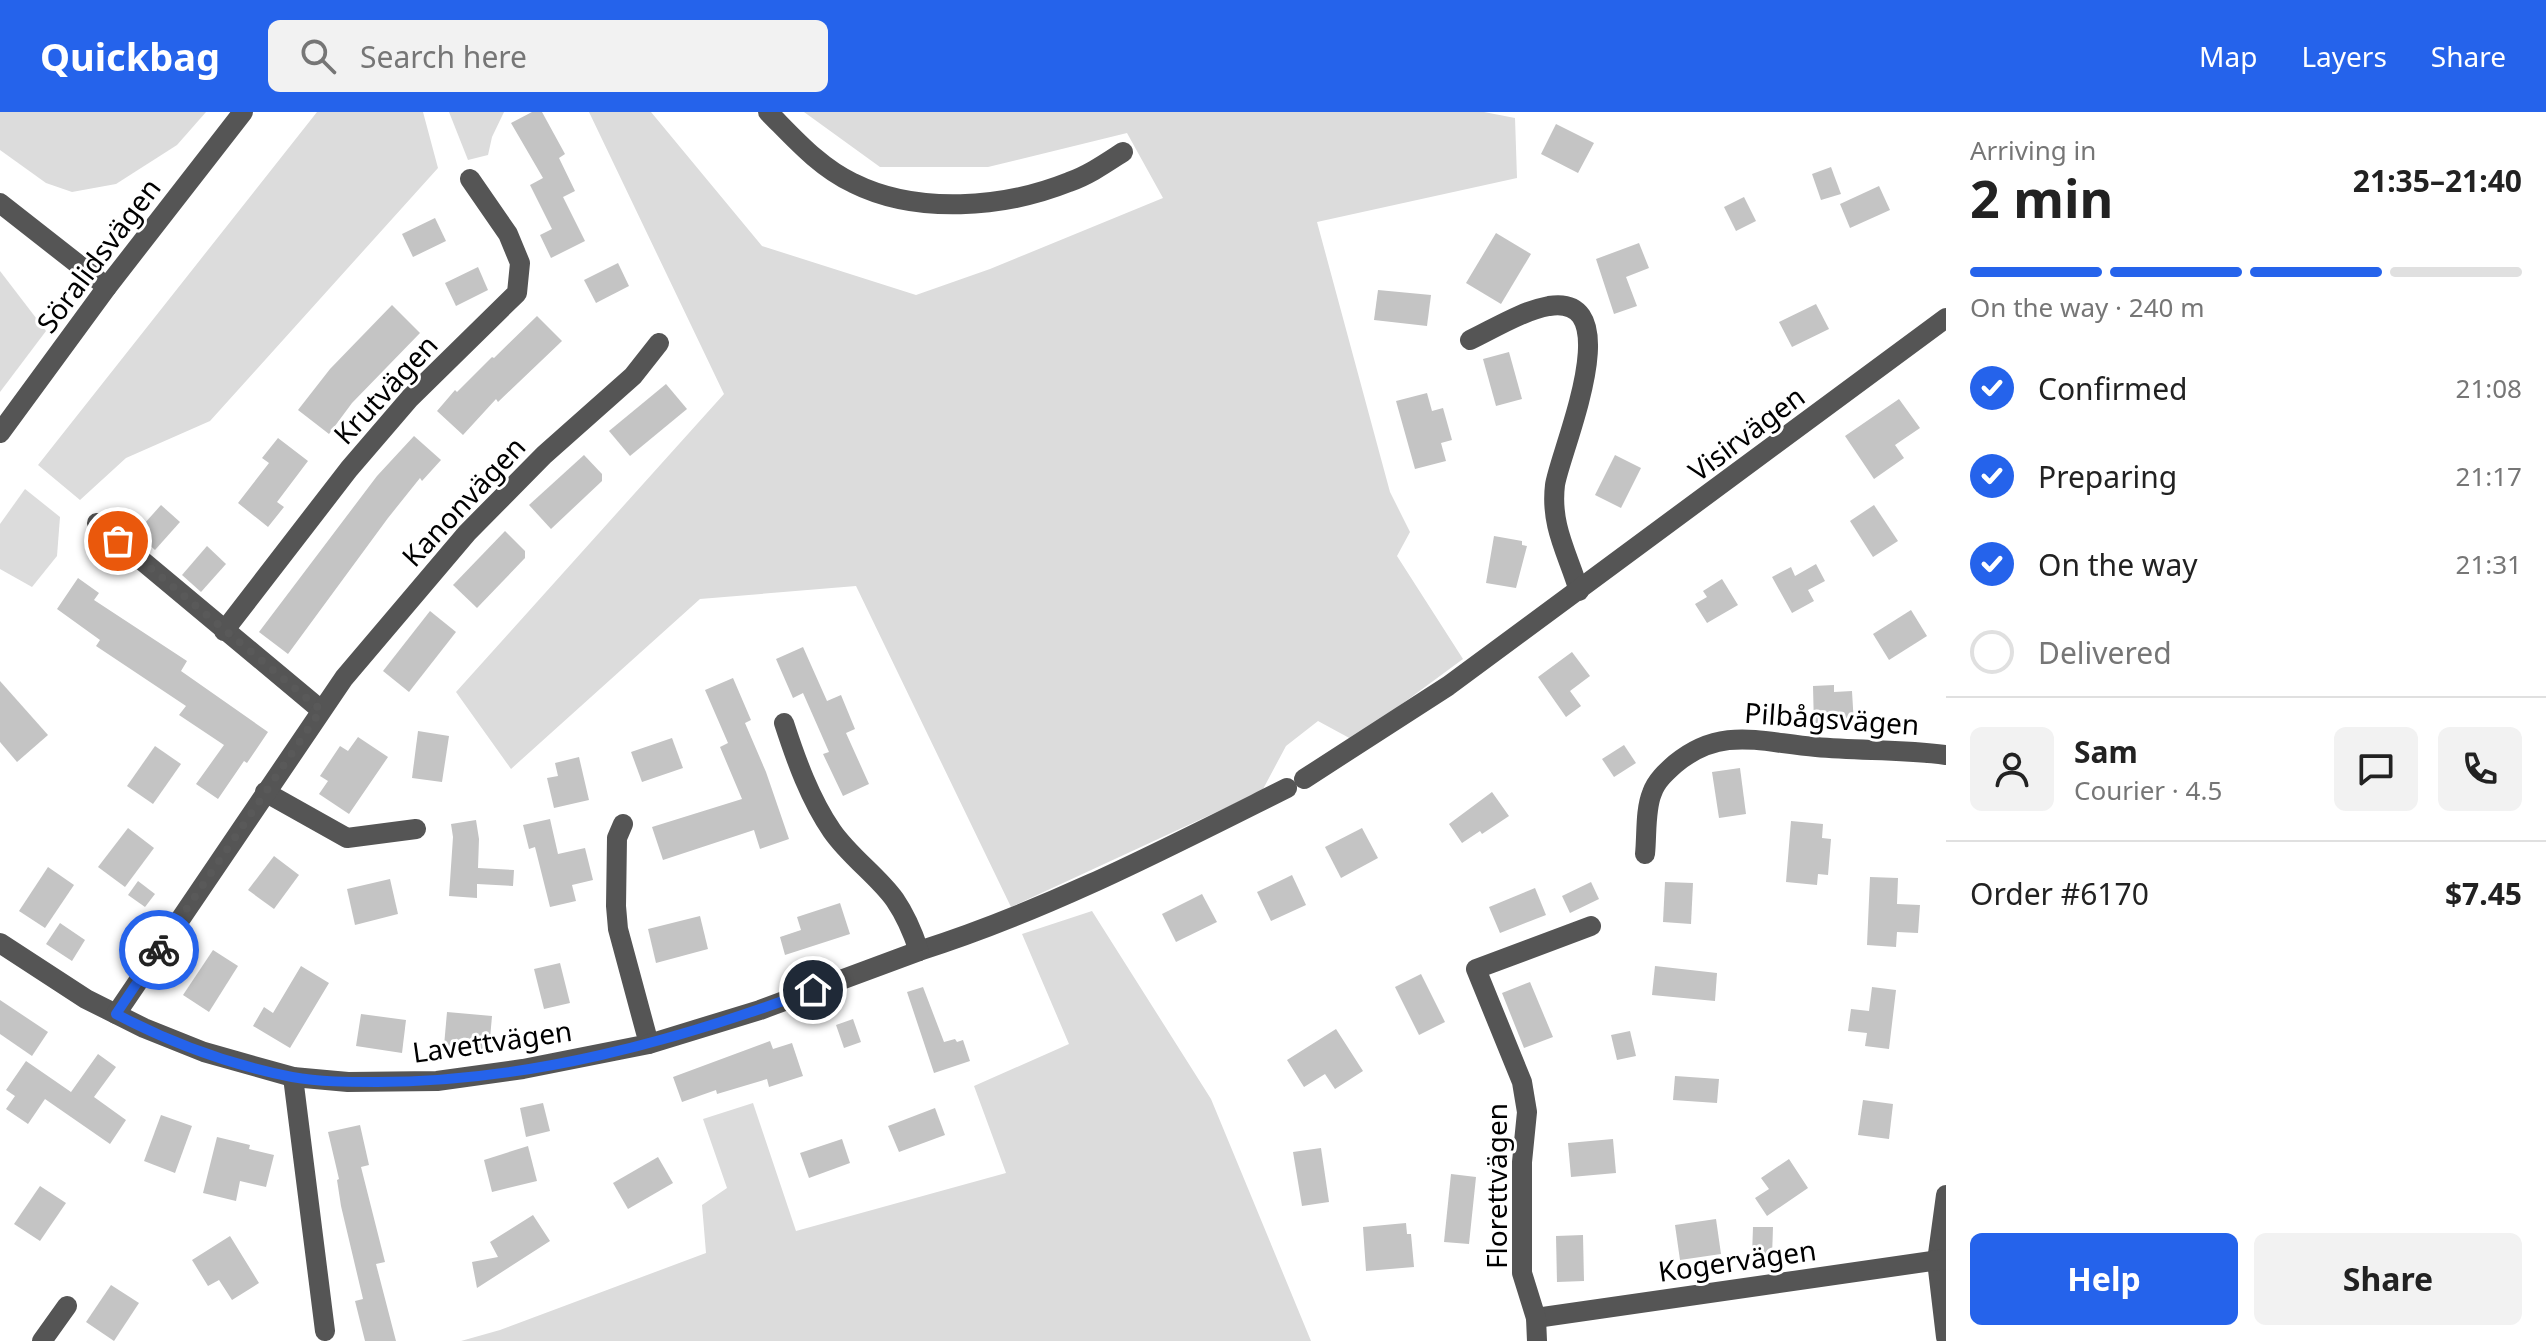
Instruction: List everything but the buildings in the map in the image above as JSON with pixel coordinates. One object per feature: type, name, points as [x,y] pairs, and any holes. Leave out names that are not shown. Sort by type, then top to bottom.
[{"type":"street","name":"Söralidsvägen","points":[[0,433],[107,287],[243,112]]},
{"type":"street","points":[[768,112],[804,148],[852,183],[892,198],[917,203],[960,204],[1013,198],[1066,184],[1123,152]]},
{"type":"street","name":"Krutvägen","points":[[224,631],[349,469],[410,398],[517,293],[520,263],[508,234],[470,179]]},
{"type":"street","points":[[0,203],[107,287]]},
{"type":"street","points":[[1470,340],[1528,312],[1550,306],[1566,306],[1577,313],[1584,326],[1588,353],[1584,386],[1555,484],[1558,536],[1579,591]]},
{"type":"street","name":"Visirvägen","points":[[919,951],[1039,908],[1154,855],[1295,783],[1448,686],[1946,318]]},
{"type":"street","name":"Kanonvägen","points":[[116,1014],[344,678],[467,533],[544,455],[633,376],[659,343]]},
{"type":"street","points":[[97,523],[321,710]]},
{"type":"street","points":[[784,723],[809,791],[832,832],[863,869],[894,898],[909,923],[919,951]]},
{"type":"street","name":"Pilbågsvägen","points":[[1645,854],[1651,794],[1661,777],[1672,767],[1709,743],[1735,738],[1815,747],[1946,755]]},
{"type":"street","points":[[265,792],[347,838],[416,829]]},
{"type":"street","points":[[623,824],[617,838],[618,929],[649,1044]]},
{"type":"street","name":"Florettvägen","points":[[1537,1341],[1536,1318],[1522,1273],[1522,1162],[1527,1112],[1522,1082],[1476,969],[1591,926]]},
{"type":"street","name":"Lavettvägen","points":[[0,943],[86,999],[144,1028],[204,1052],[293,1077],[348,1082],[437,1081],[523,1069],[649,1044],[760,1010],[919,951]]},
{"type":"street","points":[[293,1077],[325,1331]]},
{"type":"street","points":[[1946,1195],[1942,1260],[1946,1337]]},
{"type":"street","name":"Kogervägen","points":[[1536,1318],[1942,1260]]},
{"type":"street","points":[[42,1341],[67,1306]]},
{"type":"shaded area","points":[[0,112],[206,112],[177,145],[116,184],[72,192],[46,183],[0,150]]},
{"type":"shaded area","points":[[317,112],[423,112],[438,168],[210,421],[126,458],[80,500],[38,465]]},
{"type":"shaded area","points":[[449,112],[504,112],[492,137],[488,155],[468,160]]},
{"type":"shaded area","points":[[589,112],[651,112],[762,246],[916,295],[990,269],[1163,198],[1127,133],[988,167],[880,167],[804,112],[1484,112],[1515,118],[1517,178],[1317,222],[1390,492],[1410,532],[1397,556],[1463,659],[1353,740],[1318,721],[1286,746],[1262,791],[1011,907],[856,586],[700,599],[511,769],[456,692],[724,394]]},
{"type":"shaded area","points":[[0,271],[46,331],[0,392]]},
{"type":"shaded area","points":[[25,489],[60,517],[57,556],[32,587],[0,569],[0,524]]},
{"type":"shaded area","points":[[1092,911],[1211,1099],[1311,1341],[461,1341],[500,1330],[706,1253],[702,1205],[727,1188],[703,1119],[753,1103],[796,1231],[1006,1173],[974,1086],[1069,1044],[1022,934]]},
{"type":"way so far","points":[[118,541],[321,710],[159,950]]},
{"type":"route","points":[[159,950],[116,1014],[171,1040],[220,1057],[293,1077],[348,1082],[437,1081],[523,1069],[649,1044],[760,1010],[813,990]]}]
